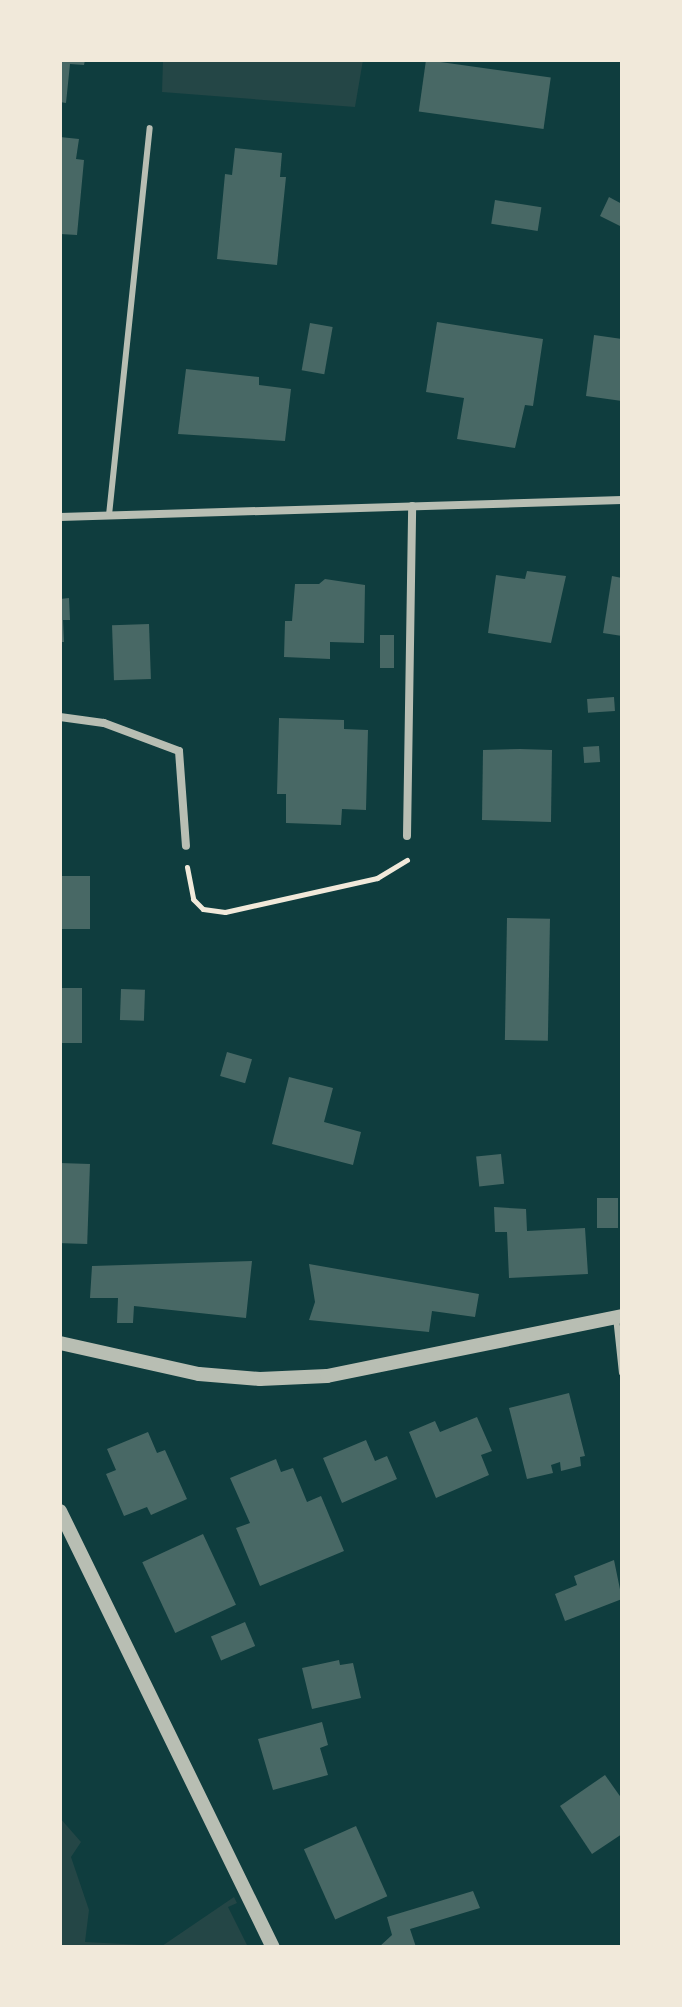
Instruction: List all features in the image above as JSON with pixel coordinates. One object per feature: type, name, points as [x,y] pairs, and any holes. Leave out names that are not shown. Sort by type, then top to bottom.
[{"type":"street","points":[[60,517],[622,500]]},
{"type":"street","points":[[407,836],[412,506]]},
{"type":"street","points":[[60,717],[104,723],[179,751],[186,846]]},
{"type":"street","points":[[60,1343],[199,1374],[260,1379],[327,1376],[619,1317]]},
{"type":"street","points":[[60,1511],[273,1947]]},
{"type":"lane","points":[[109,515],[150,128]]},
{"type":"lane","points":[[619,1317],[622,1373]]},
{"type":"path","points":[[186,846],[193,899],[214,912],[377,878],[407,860]]},
{"type":"shaded area","points":[[163,60],[363,60],[355,107],[162,92]]},
{"type":"shaded area","points":[[60,1818],[81,1842],[71,1857],[89,1910],[85,1942],[162,1946],[234,1897],[237,1903],[228,1907],[248,1947],[60,1947]]},
{"type":"building","points":[[60,60],[85,60],[84,65],[70,64],[66,103],[60,102]]},
{"type":"building","points":[[426,60],[551,78],[544,129],[419,111]]},
{"type":"building","points":[[60,137],[79,139],[76,159],[84,160],[77,235],[60,234]]},
{"type":"building","points":[[235,148],[282,153],[280,177],[286,177],[277,265],[217,259],[225,174],[232,175]]},
{"type":"building","points":[[609,197],[622,204],[622,227],[600,216]]},
{"type":"building","points":[[495,200],[541,207],[538,231],[491,224]]},
{"type":"building","points":[[437,322],[543,339],[533,406],[525,405],[515,448],[457,439],[464,398],[426,392]]},
{"type":"building","points":[[310,323],[333,327],[324,374],[302,370]]},
{"type":"building","points":[[594,335],[622,339],[622,401],[586,396]]},
{"type":"building","points":[[186,369],[259,377],[259,385],[291,389],[285,441],[178,434]]},
{"type":"building","points":[[527,571],[566,576],[551,643],[488,633],[496,575],[525,579]]},
{"type":"building","points":[[612,576],[622,578],[622,636],[603,633]]},
{"type":"building","points":[[325,579],[365,585],[364,643],[330,642],[330,659],[284,657],[285,621],[292,621],[295,584],[319,584]]},
{"type":"building","points":[[69,598],[70,620],[63,620],[64,642],[60,642],[60,599]]},
{"type":"building","points":[[149,624],[151,679],[114,680],[112,625]]},
{"type":"building","points":[[380,635],[394,635],[394,668],[380,668]]},
{"type":"building","points":[[614,697],[615,711],[588,713],[587,699]]},
{"type":"building","points":[[279,718],[344,720],[344,729],[368,730],[366,810],[342,809],[341,825],[286,823],[286,794],[277,794]]},
{"type":"building","points":[[599,746],[600,762],[584,763],[583,747]]},
{"type":"building","points":[[483,750],[552,750],[551,822],[482,820]]},
{"type":"building","points":[[60,876],[90,876],[90,929],[60,929]]},
{"type":"building","points":[[507,918],[550,919],[548,1041],[505,1040]]},
{"type":"building","points":[[60,988],[82,988],[82,1043],[60,1043]]},
{"type":"building","points":[[121,989],[145,990],[144,1021],[120,1020]]},
{"type":"building","points":[[227,1052],[252,1059],[245,1083],[220,1076]]},
{"type":"building","points":[[289,1077],[333,1088],[324,1122],[361,1132],[353,1165],[272,1144]]},
{"type":"building","points":[[501,1154],[504,1184],[479,1186],[476,1157]]},
{"type":"building","points":[[60,1163],[90,1164],[87,1244],[60,1243]]},
{"type":"building","points":[[597,1198],[618,1198],[618,1228],[597,1228]]},
{"type":"building","points":[[494,1207],[526,1209],[527,1231],[585,1228],[588,1274],[509,1278],[507,1232],[495,1232]]},
{"type":"building","points":[[252,1261],[246,1318],[134,1306],[133,1323],[117,1323],[118,1298],[90,1298],[92,1266]]},
{"type":"building","points":[[309,1264],[479,1294],[475,1317],[432,1311],[429,1332],[309,1320],[315,1302]]},
{"type":"building","points":[[569,1393],[585,1456],[580,1457],[581,1466],[561,1471],[560,1462],[551,1465],[553,1473],[527,1479],[509,1408]]},
{"type":"building","points":[[477,1417],[492,1451],[481,1455],[489,1475],[436,1498],[409,1432],[435,1421],[440,1432]]},
{"type":"building","points":[[148,1432],[157,1453],[165,1450],[187,1499],[151,1515],[147,1507],[124,1516],[106,1474],[116,1470],[107,1449]]},
{"type":"building","points":[[366,1440],[375,1461],[387,1456],[397,1479],[342,1503],[323,1458]]},
{"type":"building","points":[[276,1459],[281,1472],[293,1468],[307,1502],[321,1496],[344,1551],[260,1586],[236,1528],[250,1523],[230,1478]]},
{"type":"building","points":[[203,1534],[236,1605],[175,1633],[142,1562]]},
{"type":"building","points":[[614,1560],[622,1599],[565,1621],[555,1594],[577,1585],[574,1576]]},
{"type":"building","points":[[245,1622],[255,1646],[221,1660],[211,1636]]},
{"type":"building","points":[[339,1660],[340,1665],[353,1663],[361,1698],[312,1709],[302,1668]]},
{"type":"building","points":[[322,1722],[328,1745],[320,1748],[328,1775],[273,1790],[258,1739]]},
{"type":"building","points":[[605,1775],[622,1799],[622,1834],[592,1854],[560,1806]]},
{"type":"building","points":[[356,1826],[387,1896],[335,1920],[304,1849]]},
{"type":"building","points":[[473,1891],[480,1908],[410,1929],[416,1947],[379,1947],[392,1935],[387,1917]]}]
